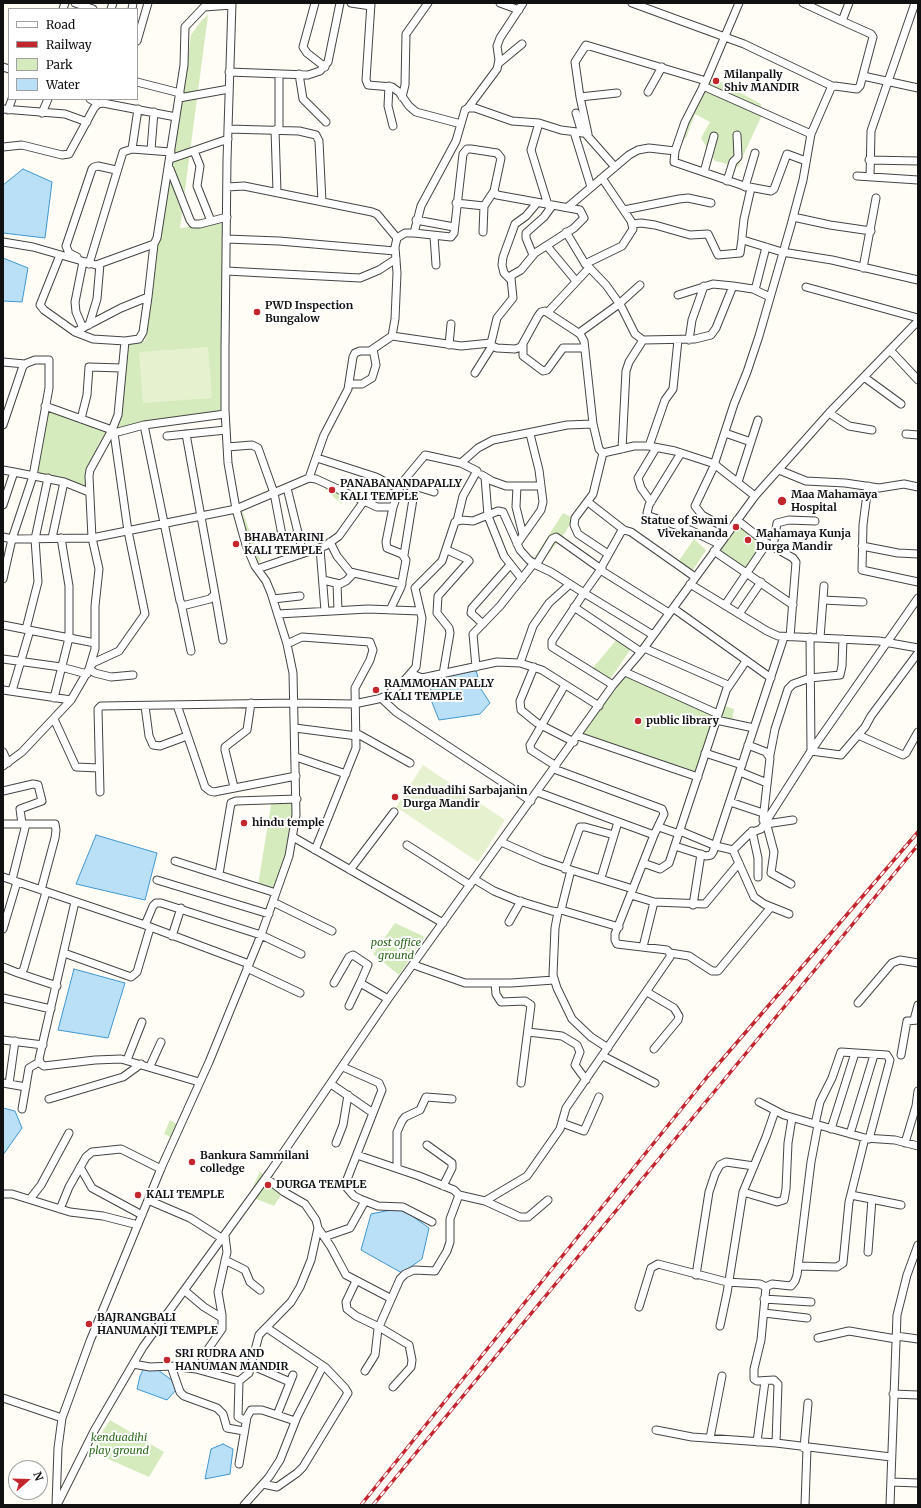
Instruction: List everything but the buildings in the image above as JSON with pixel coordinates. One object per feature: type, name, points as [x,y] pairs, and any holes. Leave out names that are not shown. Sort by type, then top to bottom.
[{"type":"street","points":[[75,3],[90,8]]},
{"type":"street","points":[[139,24],[148,3]]},
{"type":"street","points":[[315,3],[303,47],[307,53],[325,68]]},
{"type":"street","points":[[230,72],[299,74],[317,73],[325,68],[331,52],[340,3]]},
{"type":"street","points":[[351,3],[371,4],[366,83],[371,87],[389,86],[395,88],[408,106],[416,112],[461,124]]},
{"type":"street","points":[[402,97],[406,85],[406,34],[428,3]]},
{"type":"street","points":[[500,3],[519,10]]},
{"type":"street","points":[[414,233],[416,220],[421,206],[456,140],[465,110],[497,69],[499,63],[497,50],[499,42],[523,3]]},
{"type":"street","points":[[632,3],[645,5],[724,36],[786,63],[832,86],[857,89],[860,86],[863,76],[873,35],[803,3]]},
{"type":"street","points":[[739,3],[685,122],[675,151],[675,164],[748,187],[774,190],[787,154],[806,161]]},
{"type":"street","points":[[842,21],[849,3]]},
{"type":"street","points":[[870,177],[871,131],[915,3]]},
{"type":"street","points":[[56,1505],[58,1448],[62,1418],[90,1341],[160,1169],[209,1062],[269,914],[289,856],[293,837],[297,799],[293,673],[287,644],[273,599],[266,581],[246,545],[236,509],[227,447],[225,414],[226,187],[232,4],[203,5],[190,20],[184,31],[184,65],[169,168],[157,238],[154,244],[142,336],[136,341],[93,340],[75,332],[41,308],[40,305],[60,255]]},
{"type":"street","points":[[499,63],[522,44]]},
{"type":"street","points":[[585,134],[575,62],[586,45],[662,67],[704,83],[811,134]]},
{"type":"street","points":[[648,92],[662,67]]},
{"type":"street","points":[[277,192],[279,74]]},
{"type":"street","points":[[299,74],[303,99],[326,122]]},
{"type":"street","points":[[863,76],[887,83],[918,88]]},
{"type":"street","points":[[138,82],[179,95],[229,89]]},
{"type":"street","points":[[389,86],[388,106],[393,126]]},
{"type":"street","points":[[730,530],[702,515],[695,506],[715,464],[736,399],[750,365],[793,217],[811,134],[832,86]]},
{"type":"street","points":[[580,97],[617,93]]},
{"type":"street","points":[[11,100],[5,110],[65,114],[86,122]]},
{"type":"street","points":[[42,113],[48,100]]},
{"type":"street","points":[[3,147],[22,145],[65,155],[72,150],[94,102],[98,104],[107,103],[176,117]]},
{"type":"street","points":[[468,108],[475,108],[512,120],[539,123],[585,134]]},
{"type":"street","points":[[132,149],[138,109]]},
{"type":"street","points":[[150,150],[154,112]]},
{"type":"street","points":[[576,113],[585,134],[615,167]]},
{"type":"street","points":[[533,255],[526,238],[526,232],[544,218],[550,206],[532,150],[539,123]]},
{"type":"street","points":[[228,129],[299,131],[316,135],[319,140],[322,202]]},
{"type":"street","points":[[574,132],[591,187]]},
{"type":"street","points":[[727,181],[733,162],[738,157],[737,135]]},
{"type":"street","points":[[704,172],[714,136]]},
{"type":"street","points":[[86,327],[76,312],[75,302],[86,263],[123,152],[132,149],[150,150],[171,155],[194,151],[228,139]]},
{"type":"street","points":[[568,207],[629,155],[644,148],[675,151]]},
{"type":"street","points":[[397,238],[405,233],[451,237],[454,227],[463,154],[467,149],[497,153],[500,156],[494,190],[484,206],[483,232]]},
{"type":"street","points":[[194,151],[200,166],[197,186],[211,221]]},
{"type":"street","points":[[633,224],[650,224],[690,235],[708,234],[718,255],[740,253],[748,187],[755,153]]},
{"type":"street","points":[[870,160],[918,161]]},
{"type":"street","points":[[86,263],[69,253],[66,246],[92,169],[98,166],[116,170]]},
{"type":"street","points":[[169,168],[190,220],[196,224],[227,218]]},
{"type":"street","points":[[857,176],[918,180]]},
{"type":"street","points":[[309,478],[324,435],[349,384],[353,355],[357,351],[373,349],[392,336],[450,345],[491,345],[498,348],[515,349],[523,344],[540,314],[548,312],[576,281],[587,266],[622,246],[632,232],[633,224],[602,178]]},
{"type":"street","points":[[226,187],[244,186],[377,214],[397,238],[395,251],[395,319],[392,336]]},
{"type":"street","points":[[475,373],[491,345],[497,318],[513,298],[511,280],[512,275],[521,270],[533,255],[581,223],[584,218],[580,210],[568,207],[550,206],[500,196],[494,190]]},
{"type":"street","points":[[624,210],[688,198],[711,203]]},
{"type":"street","points":[[863,268],[876,198]]},
{"type":"street","points":[[456,203],[484,206]]},
{"type":"street","points":[[511,280],[504,273],[502,257],[515,224],[526,216],[537,203]]},
{"type":"street","points":[[793,217],[871,231]]},
{"type":"street","points":[[416,220],[454,227]]},
{"type":"street","points":[[566,232],[587,266],[606,285],[619,304],[635,334],[643,340],[689,340],[703,338],[714,332],[733,286]]},
{"type":"street","points":[[434,236],[436,265]]},
{"type":"street","points":[[226,239],[279,241],[395,251]]},
{"type":"street","points":[[742,239],[782,252],[832,260],[918,280]]},
{"type":"street","points":[[3,242],[33,247],[86,263],[100,264],[154,244]]},
{"type":"street","points":[[547,246],[576,281]]},
{"type":"street","points":[[755,290],[766,247]]},
{"type":"street","points":[[226,271],[360,278],[373,273],[396,259]]},
{"type":"street","points":[[86,327],[97,299],[100,264]]},
{"type":"street","points":[[678,295],[704,286],[719,283],[755,290],[770,297]]},
{"type":"street","points":[[579,333],[619,304],[640,285]]},
{"type":"street","points":[[689,340],[692,320],[704,286]]},
{"type":"street","points":[[56,1505],[94,1431],[133,1364],[266,1178],[388,999],[600,706],[613,685],[643,650],[719,544],[756,496],[829,413],[918,319],[806,287]]},
{"type":"street","points":[[75,332],[121,308],[148,297]]},
{"type":"street","points":[[548,312],[579,333],[582,337],[593,424],[599,449],[603,453]]},
{"type":"street","points":[[450,345],[451,324]]},
{"type":"street","points":[[622,449],[626,371],[629,362],[643,340]]},
{"type":"street","points":[[651,502],[641,488],[638,478],[653,447],[665,400],[673,389],[678,340]]},
{"type":"street","points":[[88,671],[95,643],[95,606],[99,569],[92,538],[89,492],[90,470],[113,432],[119,411],[124,341]]},
{"type":"street","points":[[523,344],[523,356],[543,371],[547,370],[563,348],[584,348]]},
{"type":"street","points":[[349,384],[362,384],[372,378],[376,365],[373,349]]},
{"type":"street","points":[[890,350],[918,380]]},
{"type":"street","points":[[3,362],[24,364],[35,360],[49,360],[49,388],[33,476],[12,539],[3,578]]},
{"type":"street","points":[[3,425],[24,364]]},
{"type":"street","points":[[81,419],[88,395],[89,367],[122,368]]},
{"type":"street","points":[[864,377],[901,404]]},
{"type":"street","points":[[46,406],[113,432],[144,425],[225,414]]},
{"type":"street","points":[[829,413],[849,426],[872,430]]},
{"type":"street","points":[[738,482],[758,420]]},
{"type":"street","points":[[461,463],[486,443],[567,425],[593,424]]},
{"type":"street","points":[[144,425],[191,650]]},
{"type":"street","points":[[167,436],[226,430]]},
{"type":"street","points":[[3,752],[6,764],[22,752],[71,700],[93,663],[119,651],[145,614],[128,531],[113,432]]},
{"type":"street","points":[[725,433],[751,442]]},
{"type":"street","points":[[186,434],[223,640]]},
{"type":"street","points":[[517,544],[541,510],[543,502],[530,434]]},
{"type":"street","points":[[906,434],[918,435]]},
{"type":"street","points":[[227,447],[252,446],[258,448],[274,493],[282,536],[285,538],[299,536]]},
{"type":"street","points":[[603,453],[634,446],[653,447],[681,453],[715,464],[756,496]]},
{"type":"street","points":[[603,453],[593,494],[575,518],[575,529],[578,534],[608,554]]},
{"type":"street","points":[[681,453],[651,502],[647,510],[649,516],[690,530],[719,544]]},
{"type":"street","points":[[404,555],[387,548],[386,542],[393,507],[399,489],[406,482],[425,455],[461,463],[477,471],[484,477],[502,485],[541,486]]},
{"type":"street","points":[[317,458],[376,477],[399,489]]},
{"type":"street","points":[[3,470],[64,482],[89,492]]},
{"type":"street","points":[[779,470],[806,481],[879,488],[904,484],[918,487]]},
{"type":"street","points":[[100,792],[99,707],[103,705],[145,706],[251,703],[354,704],[381,698],[412,674],[418,662],[422,624],[415,588],[442,561],[447,550],[451,532],[457,520],[463,496],[477,471]]},
{"type":"street","points":[[3,505],[14,472]]},
{"type":"street","points":[[484,477],[488,516],[502,553],[522,579]]},
{"type":"street","points":[[12,691],[38,582],[35,538],[48,478]]},
{"type":"street","points":[[3,537],[12,539],[92,538],[236,509],[309,478],[321,481],[377,507],[393,507]]},
{"type":"street","points":[[52,538],[64,482]]},
{"type":"street","points":[[406,482],[434,492]]},
{"type":"street","points":[[390,610],[402,584],[406,560],[404,555],[414,496],[412,489],[406,482]]},
{"type":"street","points":[[517,486],[516,506],[523,534]]},
{"type":"street","points":[[868,486],[862,546],[863,570],[918,582]]},
{"type":"street","points":[[287,488],[303,553]]},
{"type":"street","points":[[258,569],[320,548],[330,542],[339,536],[364,501]]},
{"type":"street","points":[[588,502],[624,530],[636,536],[695,577]]},
{"type":"street","points":[[457,520],[473,521],[488,516],[498,510],[505,513],[520,550],[535,564],[570,584],[652,636]]},
{"type":"street","points":[[675,846],[701,854],[711,855],[716,846],[748,745],[787,637],[793,605],[796,562],[793,558],[770,545],[737,520]]},
{"type":"street","points":[[725,605],[746,572],[770,545],[775,527],[779,522],[789,520],[815,521]]},
{"type":"street","points":[[613,685],[552,648],[552,641],[601,568],[617,537],[624,530]]},
{"type":"street","points":[[476,667],[473,634],[492,615],[535,564],[552,539],[556,537],[601,568],[603,572],[671,611],[771,678]]},
{"type":"street","points":[[54,698],[69,638],[69,586],[61,538]]},
{"type":"street","points":[[330,542],[343,564],[353,574],[402,584]]},
{"type":"street","points":[[862,546],[898,553],[918,554]]},
{"type":"street","points":[[320,548],[325,611]]},
{"type":"street","points":[[443,674],[450,633],[449,628],[437,613],[438,596],[469,561],[468,559],[447,550]]},
{"type":"street","points":[[714,551],[793,605]]},
{"type":"street","points":[[483,624],[473,616],[472,608],[510,565]]},
{"type":"street","points":[[323,580],[337,584],[344,583],[353,574]]},
{"type":"street","points":[[739,614],[761,582]]},
{"type":"street","points":[[337,584],[338,610]]},
{"type":"street","points":[[520,663],[533,626],[549,603],[570,584]]},
{"type":"street","points":[[690,584],[767,631],[787,637],[887,642],[918,648]]},
{"type":"street","points":[[820,638],[824,586]]},
{"type":"street","points":[[181,603],[186,605],[210,599],[215,594]]},
{"type":"street","points":[[273,599],[300,596]]},
{"type":"street","points":[[733,850],[752,831],[761,828],[765,823],[811,751],[918,598]]},
{"type":"street","points":[[823,600],[863,602]]},
{"type":"street","points":[[574,607],[643,650],[728,685],[727,689]]},
{"type":"street","points":[[278,614],[338,610],[420,611]]},
{"type":"street","points":[[3,625],[95,643]]},
{"type":"street","points":[[287,644],[302,637],[370,642],[373,650],[373,654],[356,685],[354,704],[357,734],[356,748],[315,850]]},
{"type":"street","points":[[810,637],[811,751]]},
{"type":"street","points":[[791,884],[771,874],[774,852],[763,820],[771,760],[770,755],[775,729],[788,690],[793,684],[810,678],[840,675],[842,666],[843,639]]},
{"type":"street","points":[[811,751],[842,755],[918,654]]},
{"type":"street","points":[[3,659],[88,671],[111,677],[133,675]]},
{"type":"street","points":[[643,863],[656,869],[663,868],[669,864],[727,689],[746,661]]},
{"type":"street","points":[[412,674],[422,678],[498,662],[520,663],[534,667],[600,706]]},
{"type":"street","points":[[534,667],[520,701],[520,707],[522,712],[541,726],[576,739],[698,777]]},
{"type":"street","points":[[625,672],[717,717],[754,728]]},
{"type":"street","points":[[565,685],[529,747],[555,768],[662,809],[664,814],[659,828],[654,835],[615,934],[617,944],[662,949],[670,953],[689,956],[712,971],[718,971],[771,907]]},
{"type":"street","points":[[3,690],[71,700]]},
{"type":"street","points":[[381,698],[396,712],[531,801]]},
{"type":"street","points":[[234,787],[224,750],[225,747],[247,730],[251,703]]},
{"type":"street","points":[[177,705],[207,789],[214,792],[296,776]]},
{"type":"street","points":[[145,706],[149,736],[153,745],[160,746],[187,736]]},
{"type":"street","points":[[54,719],[76,767],[99,768]]},
{"type":"street","points":[[295,728],[357,734],[410,763]]},
{"type":"street","points":[[858,734],[903,755],[906,753],[918,732]]},
{"type":"street","points":[[748,745],[770,755]]},
{"type":"street","points":[[705,753],[767,782]]},
{"type":"street","points":[[296,757],[346,774]]},
{"type":"street","points":[[3,791],[33,784],[38,785],[42,801],[20,808],[24,824],[14,881],[3,929]]},
{"type":"street","points":[[537,792],[654,835]]},
{"type":"street","points":[[219,874],[231,803],[243,800],[297,799]]},
{"type":"street","points":[[730,802],[763,813]]},
{"type":"street","points":[[350,870],[394,812]]},
{"type":"street","points":[[765,823],[792,820]]},
{"type":"street","points":[[601,878],[618,822]]},
{"type":"street","points":[[3,824],[52,823],[56,827],[55,838],[43,891],[24,968],[22,972],[18,972]]},
{"type":"street","points":[[608,1048],[590,1036],[572,1019],[554,980],[555,928],[560,911],[568,869],[580,827],[614,835]]},
{"type":"street","points":[[659,828],[733,850]]},
{"type":"street","points":[[752,831],[758,858],[758,877]]},
{"type":"street","points":[[293,837],[443,923]]},
{"type":"street","points":[[501,842],[568,869],[601,878],[654,902],[693,905],[705,904],[710,900],[739,863]]},
{"type":"street","points":[[407,846],[472,882],[494,891],[552,911],[560,911],[618,927]]},
{"type":"street","points":[[733,850],[754,897],[758,901],[789,914]]},
{"type":"street","points":[[693,905],[701,854]]},
{"type":"street","points":[[175,861],[276,893]]},
{"type":"street","points":[[3,877],[148,926],[248,966],[300,993]]},
{"type":"street","points":[[157,880],[269,914]]},
{"type":"street","points":[[510,922],[521,901]]},
{"type":"street","points":[[40,1062],[75,902]]},
{"type":"street","points":[[273,902],[332,931]]},
{"type":"street","points":[[643,947],[654,902]]},
{"type":"street","points":[[64,953],[132,977],[137,972],[148,926],[156,903],[181,908],[261,934],[300,954]]},
{"type":"street","points":[[172,936],[181,908]]},
{"type":"street","points":[[485,1201],[527,1176],[557,1134],[566,1108],[647,992],[670,957],[670,953]]},
{"type":"street","points":[[334,983],[352,955],[368,965],[349,1006]]},
{"type":"street","points":[[858,1003],[892,963],[900,960],[918,963]]},
{"type":"street","points":[[414,965],[458,982],[495,984],[554,980]]},
{"type":"street","points":[[3,967],[57,986]]},
{"type":"street","points":[[361,981],[364,986],[388,999]]},
{"type":"street","points":[[495,984],[496,994],[501,1002],[529,1002],[531,1010],[521,1083]]},
{"type":"street","points":[[647,992],[674,1008],[679,1016],[678,1020],[654,1049]]},
{"type":"street","points":[[3,998],[51,1009]]},
{"type":"street","points":[[901,1055],[907,1021],[916,1020],[918,1005]]},
{"type":"street","points":[[127,1060],[142,1022]]},
{"type":"street","points":[[528,1032],[562,1036],[577,1044],[580,1052],[575,1065],[586,1080]]},
{"type":"street","points":[[3,1040],[43,1045]]},
{"type":"street","points":[[16,1042],[6,1084],[26,1087]]},
{"type":"street","points":[[150,1066],[161,1042]]},
{"type":"street","points":[[766,1287],[772,1284],[791,1286],[795,1281],[799,1266],[811,1162],[820,1102],[832,1078],[839,1056],[844,1051],[874,1055],[887,1055],[890,1060],[851,1195],[843,1263],[837,1267],[799,1266]]},
{"type":"street","points":[[832,1129],[855,1053]]},
{"type":"street","points":[[850,1134],[874,1055]]},
{"type":"street","points":[[603,1056],[655,1083]]},
{"type":"street","points":[[40,1062],[44,1066],[95,1060],[127,1060],[199,1082]]},
{"type":"street","points":[[22,1109],[30,1067],[40,1062]]},
{"type":"street","points":[[49,1099],[123,1077],[141,1064]]},
{"type":"street","points":[[343,1067],[381,1085],[381,1094],[346,1185],[354,1196],[365,1201],[378,1206],[403,1207],[432,1222]]},
{"type":"street","points":[[331,1084],[373,1113]]},
{"type":"street","points":[[905,1142],[916,1106],[918,1091]]},
{"type":"street","points":[[336,1143],[343,1125],[348,1095]]},
{"type":"street","points":[[397,1168],[398,1132],[405,1117],[420,1110],[426,1097],[452,1099]]},
{"type":"street","points":[[562,1123],[584,1132],[599,1097]]},
{"type":"street","points":[[759,1102],[792,1118],[817,1125],[867,1138],[895,1140],[918,1146]]},
{"type":"street","points":[[720,1326],[727,1293],[727,1282],[743,1192],[775,1111]]},
{"type":"street","points":[[743,1192],[777,1202],[784,1200],[786,1189],[788,1143],[792,1118]]},
{"type":"street","points":[[30,1199],[41,1185],[69,1133]]},
{"type":"street","points":[[427,1145],[452,1163],[452,1168],[443,1186]]},
{"type":"street","points":[[60,1209],[80,1167],[88,1154],[92,1152],[116,1148],[128,1151],[160,1169]]},
{"type":"street","points":[[358,1155],[443,1186],[459,1195],[485,1201],[520,1218],[528,1217],[548,1200]]},
{"type":"street","points":[[696,1274],[709,1192],[715,1174],[720,1165],[726,1162],[754,1166]]},
{"type":"street","points":[[80,1167],[92,1188],[142,1215]]},
{"type":"street","points":[[266,1178],[284,1192],[305,1204],[316,1220],[318,1228],[343,1271],[350,1278],[390,1298]]},
{"type":"street","points":[[3,1194],[12,1194],[78,1214],[103,1216],[138,1225]]},
{"type":"street","points":[[365,1371],[375,1355],[379,1327],[390,1298],[400,1279],[405,1274],[414,1270],[432,1272],[437,1269],[449,1247],[450,1219],[459,1195]]},
{"type":"street","points":[[851,1195],[901,1205]]},
{"type":"street","points":[[868,1252],[872,1199]]},
{"type":"street","points":[[148,1200],[190,1218],[224,1237],[227,1247],[218,1292],[222,1318],[220,1333],[208,1349],[200,1366],[196,1369]]},
{"type":"street","points":[[324,1237],[350,1228],[365,1201]]},
{"type":"street","points":[[246,1421],[238,1417],[239,1381],[249,1373],[258,1340],[287,1307],[297,1291],[311,1260],[318,1228]]},
{"type":"street","points":[[890,1505],[896,1337],[901,1294],[918,1245]]},
{"type":"street","points":[[225,1260],[245,1270],[250,1282],[260,1290]]},
{"type":"street","points":[[639,1307],[648,1275],[654,1265],[661,1263],[727,1282],[760,1284],[766,1287]]},
{"type":"street","points":[[356,1281],[345,1306],[356,1316],[404,1340],[410,1348],[411,1368],[394,1387]]},
{"type":"street","points":[[766,1287],[761,1340],[753,1374],[757,1381],[774,1380],[778,1384],[776,1443]]},
{"type":"street","points":[[185,1291],[204,1307],[222,1318]]},
{"type":"street","points":[[764,1299],[811,1302]]},
{"type":"street","points":[[764,1313],[807,1318]]},
{"type":"street","points":[[263,1484],[277,1487],[297,1473],[346,1398],[347,1391],[323,1366],[267,1328]]},
{"type":"street","points":[[818,1338],[849,1331],[918,1339]]},
{"type":"street","points":[[133,1364],[150,1367],[171,1366],[196,1369],[239,1381]]},
{"type":"street","points":[[251,1365],[290,1382]]},
{"type":"street","points":[[171,1366],[180,1392],[184,1396],[217,1408],[223,1414],[227,1428],[244,1431]]},
{"type":"street","points":[[244,1505],[263,1484],[280,1460],[295,1421],[323,1366]]},
{"type":"street","points":[[277,1415],[293,1375]]},
{"type":"street","points":[[710,1438],[722,1376]]},
{"type":"street","points":[[757,1442],[764,1381]]},
{"type":"street","points":[[893,1394],[918,1395]]},
{"type":"street","points":[[3,1398],[62,1418]]},
{"type":"street","points":[[805,1505],[808,1403]]},
{"type":"street","points":[[239,1464],[248,1412],[256,1409],[295,1421]]},
{"type":"street","points":[[656,1430],[710,1438],[776,1443],[806,1448],[891,1457]]},
{"type":"street","points":[[891,1482],[918,1483]]},
{"type":"green space","points":[[208,15],[180,228],[223,223],[223,411],[115,429],[120,420],[127,343],[145,341],[153,273],[182,103],[191,35],[201,21]]},
{"type":"green space","points":[[712,77],[761,104],[761,117],[738,167],[715,161],[701,138],[710,122],[695,114],[686,138],[679,139],[687,111]]},
{"type":"green space","points":[[208,347],[212,398],[143,403],[139,352]]},
{"type":"green space","points":[[45,409],[107,431],[98,445],[88,488],[33,476],[36,440]]},
{"type":"green space","points":[[329,484],[347,494],[341,504],[325,489]]},
{"type":"green space","points":[[242,510],[261,562],[256,563],[240,516]]},
{"type":"green space","points":[[563,513],[573,518],[565,533],[542,562],[534,558]]},
{"type":"green space","points":[[737,522],[766,543],[746,571],[712,550]]},
{"type":"green space","points":[[694,539],[706,550],[693,570],[678,562]]},
{"type":"green space","points":[[619,637],[633,646],[608,682],[591,670]]},
{"type":"green space","points":[[622,672],[715,716],[696,775],[576,734]]},
{"type":"green space","points":[[722,705],[734,709],[732,722],[718,719]]},
{"type":"green space","points":[[423,765],[505,820],[478,862],[396,807]]},
{"type":"green space","points":[[295,801],[291,836],[275,891],[258,885],[271,805],[272,802]]},
{"type":"green space","name":"post office ground","points":[[395,923],[423,936],[424,938],[399,975],[373,954]]},
{"type":"green space","points":[[170,1120],[178,1125],[173,1138],[164,1134]]},
{"type":"green space","points":[[260,1171],[267,1180],[282,1193],[274,1206],[249,1196]]},
{"type":"green space","name":"kenduadihi play ground","points":[[110,1420],[164,1452],[149,1477],[90,1451]]},
{"type":"water","points":[[23,169],[52,182],[45,238],[3,233],[3,185]]},
{"type":"water","points":[[3,258],[28,268],[22,302],[3,301]]},
{"type":"water","points":[[476,670],[481,689],[490,703],[480,714],[439,720],[431,700],[430,680]]},
{"type":"water","points":[[96,835],[157,853],[145,900],[76,884]]},
{"type":"water","points":[[74,969],[125,983],[108,1038],[58,1030]]},
{"type":"water","points":[[3,1108],[15,1111],[22,1128],[3,1155]]},
{"type":"water","points":[[401,1208],[429,1228],[422,1259],[402,1273],[361,1250],[371,1214]]},
{"type":"water","points":[[144,1368],[158,1370],[173,1381],[176,1390],[167,1400],[137,1389],[140,1376]]},
{"type":"water","points":[[223,1444],[233,1449],[230,1474],[205,1479],[211,1449]]},
{"type":"railway","points":[[361,1505],[708,1076],[918,832]]},
{"type":"railway","points":[[373,1505],[918,845]]},
{"type":"place","name":"Milanpally Shiv MANDIR","points":[[716,81]]},
{"type":"place","name":"PWD Inspection Bungalow","points":[[257,312]]},
{"type":"place","name":"PANABANANDAPALLY KALI TEMPLE","points":[[332,490]]},
{"type":"place","name":"Maa Mahamaya Hospital","points":[[782,501]]},
{"type":"place","name":"Statue of Swami Vivekananda","points":[[736,527]]},
{"type":"place","name":"Mahamaya Kunja Durga Mandir","points":[[748,540]]},
{"type":"place","name":"BHABATARINI KALI TEMPLE","points":[[236,544]]},
{"type":"place","name":"RAMMOHAN PALLY KALI TEMPLE","points":[[376,690]]},
{"type":"place","name":"public library","points":[[638,721]]},
{"type":"place","name":"Kenduadihi Sarbajanin Durga Mandir","points":[[395,797]]},
{"type":"place","name":"hindu temple","points":[[244,823]]},
{"type":"place","name":"Bankura Sammilani colledge","points":[[192,1162]]},
{"type":"place","name":"DURGA TEMPLE","points":[[268,1185]]},
{"type":"place","name":"KALI TEMPLE","points":[[138,1195]]},
{"type":"place","name":"BAJRANGBALI HANUMANJI TEMPLE","points":[[89,1324]]},
{"type":"place","name":"SRI RUDRA AND HANUMAN MANDIR","points":[[167,1360]]}]
